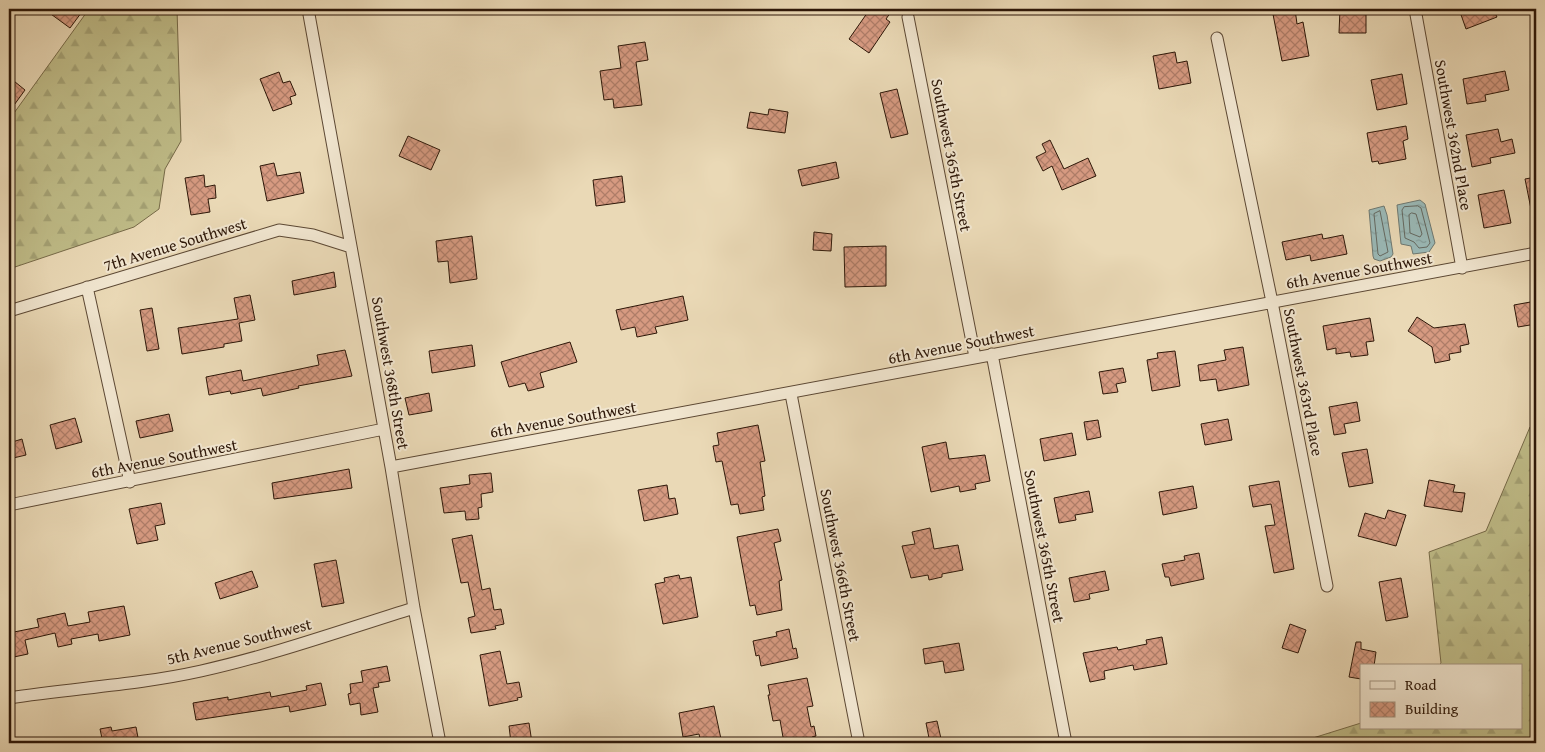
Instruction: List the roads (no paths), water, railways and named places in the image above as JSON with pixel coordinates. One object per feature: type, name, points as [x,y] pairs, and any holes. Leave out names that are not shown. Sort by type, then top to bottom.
[{"type":"street","name":"Southwest 368th Street","points":[[308,9],[391,467],[414,608],[440,743]]},
{"type":"street","name":"Southwest 362nd Place","points":[[1415,9],[1462,268]]},
{"type":"street","name":"Southwest 365th Street","points":[[908,17],[975,357]]},
{"type":"street","name":"Southwest 363rd Place","points":[[1217,38],[1272,302],[1327,586]]},
{"type":"street","name":"7th Avenue Southwest","points":[[9,311],[280,230],[313,234],[351,247]]},
{"type":"street","name":"6th Avenue Southwest","points":[[391,467],[791,394],[975,357],[1536,253]]},
{"type":"street","points":[[87,287],[130,482]]},
{"type":"street","name":"Southwest 365th Street","points":[[992,354],[1066,743]]},
{"type":"street","name":"Southwest 366th Street","points":[[791,394],[859,743]]},
{"type":"street","name":"6th Avenue Southwest","points":[[9,506],[384,429]]},
{"type":"street","name":"5th Avenue Southwest","points":[[9,698],[114,685],[201,671],[264,655],[414,608]]},
{"type":"water","points":[[1420,200],[1425,204],[1435,243],[1429,252],[1413,254],[1411,246],[1401,244],[1397,205]]},
{"type":"water","points":[[1384,206],[1393,254],[1391,257],[1380,261],[1374,259],[1373,256],[1369,210]]}]
